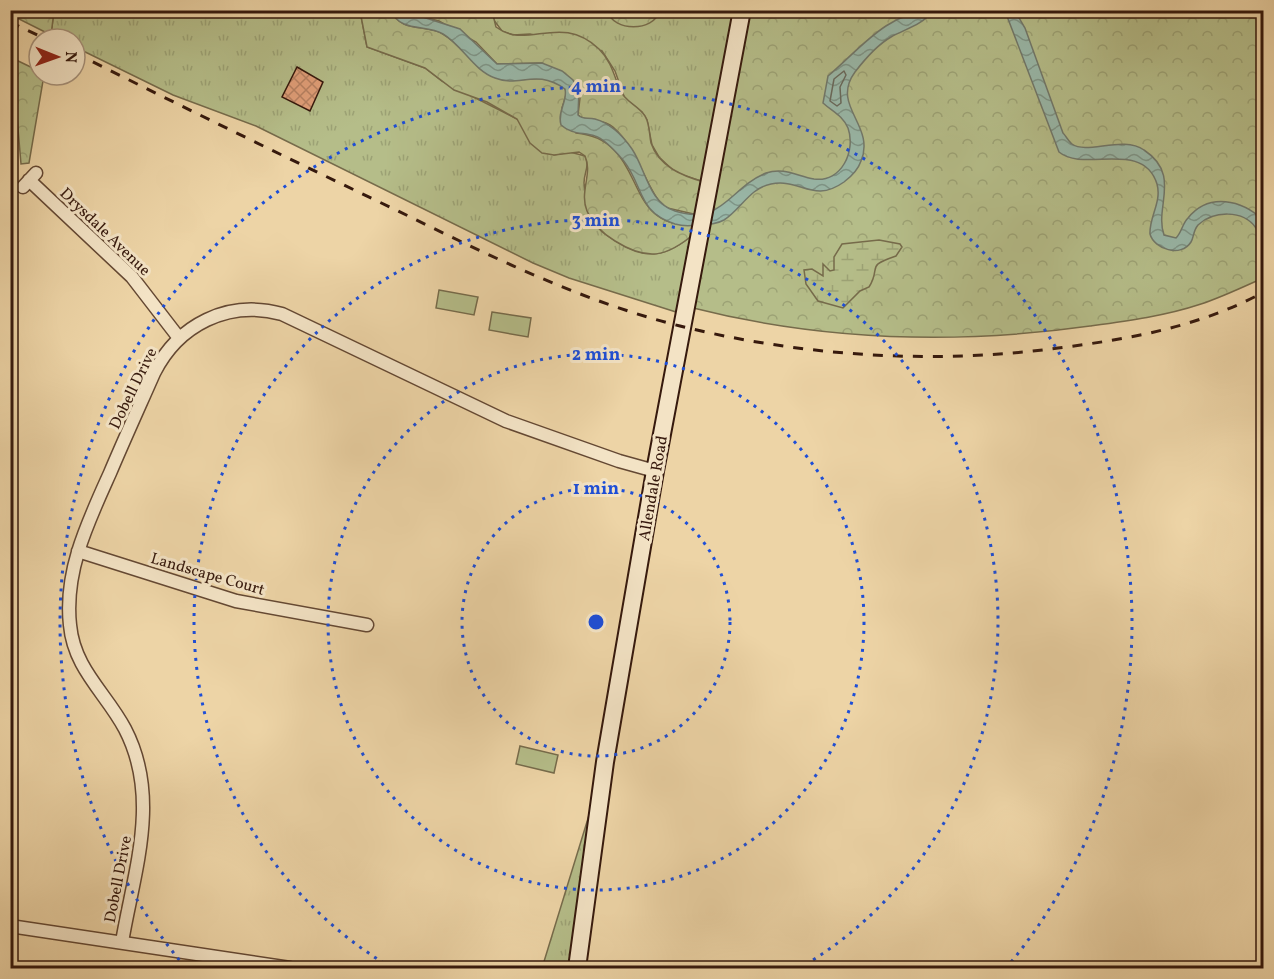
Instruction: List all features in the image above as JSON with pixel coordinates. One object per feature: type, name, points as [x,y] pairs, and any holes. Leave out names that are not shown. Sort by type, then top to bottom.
[{"type":"street","name":"Allendale Road","points":[[577,969],[605,762],[655,471],[706,189],[742,10]]},
{"type":"street","name":"Drysdale Avenue","points":[[29,180],[132,277],[179,338]]},
{"type":"street","name":"Dobell Drive","points":[[122,942],[142,846],[142,785],[128,736],[86,673],[74,648],[69,606],[78,551],[154,373],[164,355],[179,338],[204,320],[226,312],[255,309],[282,314],[506,421],[619,461],[655,471]]},
{"type":"street","name":"Landscape Court","points":[[78,551],[224,598],[367,624]]},
{"type":"street","points":[[10,926],[122,942],[235,964],[290,969]]},
{"type":"green space","points":[[492,10],[607,11],[608,15],[659,15],[660,11],[717,15],[718,11],[737,11],[704,182],[676,173],[659,157],[652,145],[647,120],[642,112],[625,99],[615,71],[602,51],[530,34],[513,35],[502,31],[493,19]]},
{"type":"green space","points":[[10,11],[54,11],[52,27],[35,27],[11,15]]},
{"type":"green space","points":[[54,11],[360,11],[367,47],[425,68],[442,81],[517,119],[554,155],[570,152],[585,156],[587,166],[584,183],[588,203],[596,226],[607,236],[637,252],[647,254],[666,251],[695,233],[676,312],[569,278],[533,263],[256,126],[173,95],[87,53],[87,27],[52,27]]},
{"type":"green space","points":[[360,11],[391,11],[401,22],[437,31],[452,40],[482,68],[500,78],[511,80],[542,78],[556,81],[567,92],[562,108],[576,133],[599,139],[615,151],[655,214],[672,223],[696,225],[695,233],[675,248],[656,254],[637,252],[615,241],[599,228],[587,211],[584,197],[588,169],[585,156],[579,152],[554,155],[542,153],[530,143],[517,119],[487,102],[454,90],[425,68],[367,47]]},
{"type":"green space","points":[[418,11],[492,11],[496,27],[508,33],[520,35],[557,32],[571,33],[585,38],[606,58],[622,94],[645,116],[651,143],[660,158],[680,173],[704,182],[698,215],[663,207],[622,136],[609,124],[585,119],[578,115],[580,98],[542,63],[497,64],[476,42],[439,21],[423,17]]},
{"type":"green space","points":[[607,11],[660,11],[650,23],[634,27],[617,23]]},
{"type":"green space","points":[[748,11],[1263,11],[1263,278],[1209,301],[1160,315],[1090,326],[989,336],[889,336],[839,333],[789,327],[689,307]]},
{"type":"green space","points":[[12,58],[27,65],[27,87],[42,87],[29,163],[21,164]]},
{"type":"green space","points":[[879,240],[900,244],[902,247],[896,256],[877,265],[869,287],[860,291],[843,308],[818,301],[806,284],[804,270],[812,269],[823,276],[823,264],[830,271],[834,270],[834,257],[842,244]]},
{"type":"green space","points":[[439,290],[478,297],[474,315],[436,308]]},
{"type":"green space","points":[[492,312],[531,318],[528,337],[489,330]]},
{"type":"green space","points":[[520,746],[558,755],[554,773],[516,764]]},
{"type":"green space","points":[[602,773],[569,968],[542,968]]},
{"type":"water","points":[[391,11],[418,11],[423,17],[460,29],[497,64],[542,63],[562,71],[573,80],[579,90],[578,115],[601,121],[625,139],[637,157],[659,201],[675,211],[704,214],[715,210],[743,187],[766,173],[785,171],[814,179],[824,179],[839,170],[848,155],[850,137],[843,120],[823,103],[828,76],[888,25],[916,13],[932,11],[919,23],[891,37],[876,48],[855,72],[849,84],[850,106],[863,137],[864,148],[860,164],[850,177],[824,191],[781,183],[764,186],[751,194],[724,220],[689,226],[675,224],[654,213],[647,205],[630,170],[606,143],[595,136],[573,132],[561,125],[560,115],[565,89],[545,80],[512,81],[488,75],[443,34],[407,25],[395,18]]},
{"type":"water","points":[[1005,11],[1015,11],[1025,28],[1063,133],[1071,143],[1079,147],[1126,144],[1144,150],[1155,160],[1162,170],[1164,180],[1162,224],[1164,235],[1176,238],[1186,220],[1196,210],[1215,202],[1226,202],[1245,208],[1263,220],[1263,245],[1257,230],[1250,222],[1228,214],[1204,220],[1195,229],[1191,242],[1181,250],[1168,250],[1157,244],[1152,239],[1150,228],[1158,191],[1150,171],[1139,163],[1126,160],[1083,160],[1070,158],[1059,152]]},
{"type":"building","points":[[297,67],[323,82],[310,111],[282,97]]},
{"type":"railway","points":[[10,22],[27,30]]},
{"type":"railway","points":[[87,59],[314,171],[534,275],[643,316],[726,336],[820,351],[868,355],[964,356],[1011,353],[1138,336],[1164,330],[1215,314],[1264,292]]}]
